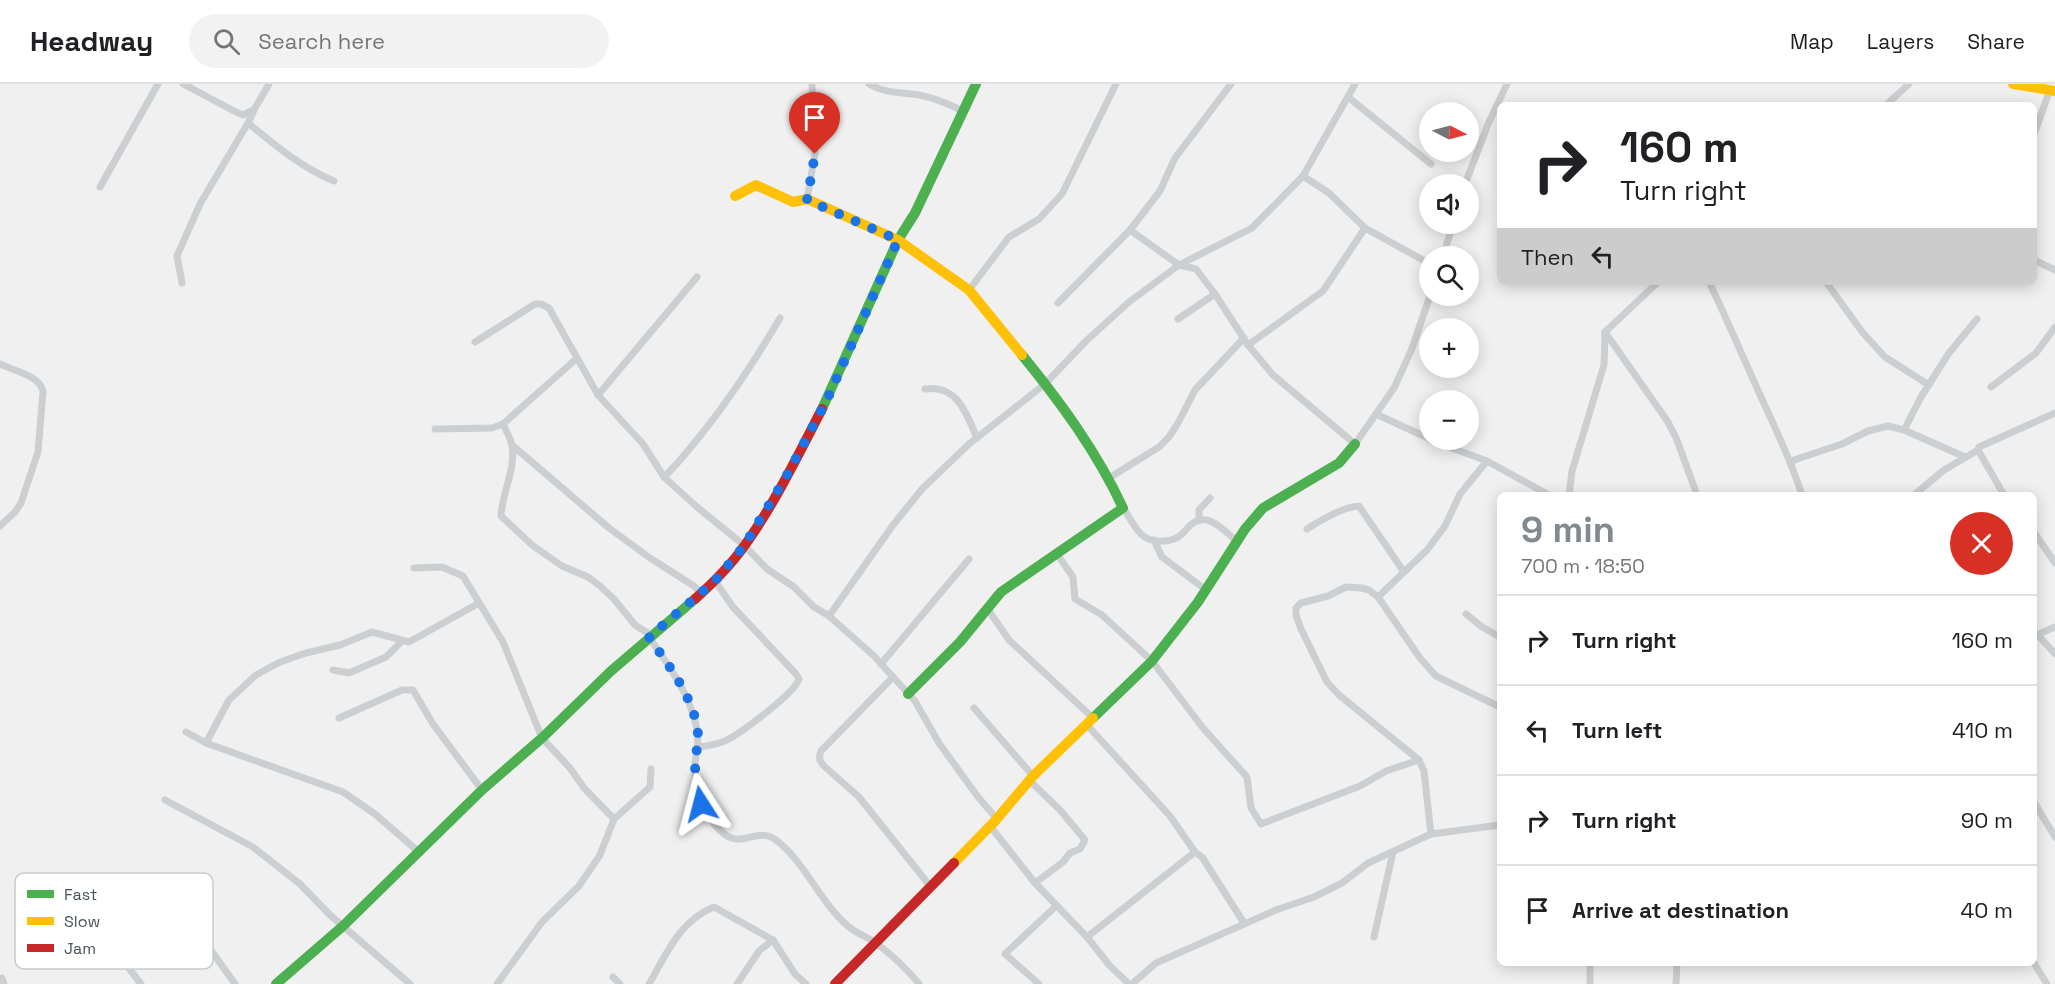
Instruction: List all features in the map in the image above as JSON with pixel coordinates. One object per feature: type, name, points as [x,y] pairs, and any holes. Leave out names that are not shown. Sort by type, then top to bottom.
[{"type":"street","points":[[100,187],[158,84]]},
{"type":"street","points":[[183,84],[243,115],[249,114],[255,108]]},
{"type":"street","points":[[182,283],[177,256],[200,204],[249,123],[269,84]]},
{"type":"street","points":[[807,200],[815,154],[812,84]]},
{"type":"street","points":[[276,984],[343,926],[482,790],[542,738],[650,636],[715,581],[744,546],[786,477],[827,400],[898,240],[915,213],[976,84]]},
{"type":"street","points":[[969,290],[1009,237],[1039,219],[1062,194],[1116,84]]},
{"type":"street","points":[[1058,303],[1130,230],[1160,191],[1175,158],[1231,84]]},
{"type":"street","points":[[829,616],[893,525],[922,489],[977,438],[1044,384],[1129,302],[1179,265],[1252,228],[1303,176],[1355,84]]},
{"type":"street","points":[[1498,102],[1507,84]]},
{"type":"street","points":[[1889,102],[1909,84]]},
{"type":"street","points":[[2013,84],[2052,91],[2037,127]]},
{"type":"street","points":[[874,85],[902,95],[918,95],[941,101],[963,111]]},
{"type":"street","points":[[1347,97],[1431,164]]},
{"type":"street","points":[[1470,174],[1497,105]]},
{"type":"street","points":[[249,123],[280,149],[318,175],[334,181]]},
{"type":"street","points":[[1303,176],[1329,193],[1365,228],[1419,258]]},
{"type":"street","points":[[735,196],[756,185],[793,202],[807,200],[898,240],[969,290],[1085,438],[1109,478],[1123,508],[1143,536],[1154,540],[1170,541],[1180,536],[1191,524],[1199,520],[1208,520],[1237,541]]},
{"type":"street","points":[[1109,478],[1164,442],[1178,423],[1195,390],[1246,342],[1323,291],[1365,228]]},
{"type":"street","points":[[1130,230],[1179,265],[1196,269],[1246,342],[1273,375],[1355,444]]},
{"type":"street","points":[[2037,261],[2055,270]]},
{"type":"street","points":[[598,395],[697,277]]},
{"type":"street","points":[[1569,492],[1572,471],[1604,365],[1605,332],[1655,285]]},
{"type":"street","points":[[1710,285],[1792,463],[1801,492]]},
{"type":"street","points":[[1828,285],[1863,333],[1885,357],[1929,385]]},
{"type":"street","points":[[1178,319],[1215,294]]},
{"type":"street","points":[[475,342],[535,304],[549,308],[598,395],[644,444],[664,477],[744,546],[767,569],[794,587],[814,607],[829,616],[894,678],[915,701],[939,743],[978,797],[1035,884],[1087,937],[1110,966],[1130,984],[1156,963],[1244,923],[1314,897],[1342,883],[1368,863],[1431,834],[1497,825]]},
{"type":"street","points":[[835,984],[993,823],[1031,778],[1152,662],[1263,508],[1281,495],[1339,463],[1394,388],[1411,351],[1427,306]]},
{"type":"street","points":[[664,477],[676,466],[727,401],[751,368],[780,318]]},
{"type":"street","points":[[1904,430],[1921,397],[1949,353],[1977,319]]},
{"type":"street","points":[[1991,387],[2036,353],[2055,327]]},
{"type":"street","points":[[1605,332],[1668,422],[1696,492]]},
{"type":"street","points":[[435,429],[492,428],[503,424],[576,359]]},
{"type":"street","points":[[0,364],[33,378],[39,382],[42,391],[38,452],[21,503],[0,526]]},
{"type":"street","points":[[925,389],[936,387],[948,391],[965,410],[977,438]]},
{"type":"street","points":[[1918,492],[1944,470],[1978,450],[1979,447],[2055,413]]},
{"type":"street","points":[[1376,414],[1419,434]]},
{"type":"street","points":[[503,424],[512,445],[512,461],[501,516],[532,545],[562,566],[588,577],[600,586],[635,625],[650,636],[691,704],[697,727],[699,747],[695,766],[701,804],[725,837],[735,839],[763,835],[774,838],[787,850],[849,928],[876,943],[909,971],[919,984]]},
{"type":"street","points":[[1792,463],[1794,460],[1842,444],[1868,431],[1888,426],[1904,430],[1965,457]]},
{"type":"street","points":[[512,445],[609,528],[700,592]]},
{"type":"street","points":[[1458,450],[1487,461],[1544,492]]},
{"type":"street","points":[[1978,450],[2002,492]]},
{"type":"street","points":[[1378,597],[1427,550],[1445,526],[1460,494],[1487,461]]},
{"type":"street","points":[[1199,520],[1199,510],[1210,498]]},
{"type":"street","points":[[1307,530],[1320,520],[1352,506],[1359,506],[1404,572]]},
{"type":"street","points":[[908,694],[960,642],[1001,592],[1123,508]]},
{"type":"street","points":[[2037,536],[2054,560]]},
{"type":"street","points":[[1154,540],[1162,557],[1206,590]]},
{"type":"street","points":[[1162,557],[1170,541]]},
{"type":"street","points":[[1057,554],[1073,578],[1075,599],[1102,615],[1152,662],[1203,728],[1247,777],[1251,808],[1261,824],[1360,786],[1386,771],[1419,760]]},
{"type":"street","points":[[881,664],[969,559]]},
{"type":"street","points":[[414,568],[433,566],[452,570],[463,576],[503,642],[542,738],[570,768],[584,788],[614,819]]},
{"type":"street","points":[[699,747],[728,739],[756,721],[795,688],[799,679],[733,608],[715,581]]},
{"type":"street","points":[[1431,834],[1424,771],[1419,760],[1326,682],[1296,615],[1296,608],[1301,603],[1328,596],[1346,587],[1369,590],[1378,597],[1420,658],[1436,676],[1497,706]]},
{"type":"street","points":[[206,743],[229,700],[256,675],[279,662],[340,645],[372,632],[402,641],[416,640],[479,603]]},
{"type":"street","points":[[987,608],[1009,640],[1090,722],[1170,816],[1195,852],[1202,857],[1244,923]]},
{"type":"street","points":[[1466,614],[1497,635]]},
{"type":"street","points":[[2037,636],[2055,627]]},
{"type":"street","points":[[2037,637],[2055,654]]},
{"type":"street","points":[[333,670],[349,673],[386,657],[402,641]]},
{"type":"street","points":[[894,678],[821,751],[819,757],[821,763],[859,797],[930,886]]},
{"type":"street","points":[[339,718],[402,690],[413,690],[433,724],[482,790]]},
{"type":"street","points":[[974,708],[1085,840],[1080,849],[1070,853],[1063,862],[1035,884]]},
{"type":"street","points":[[186,732],[206,743],[344,792],[375,814],[420,853]]},
{"type":"street","points":[[497,984],[542,922],[579,886],[600,855],[614,819],[650,787],[651,769]]},
{"type":"street","points":[[165,800],[253,847],[300,884],[343,926],[410,984]]},
{"type":"street","points":[[2037,807],[2055,837]]},
{"type":"street","points":[[1087,937],[1195,852]]},
{"type":"street","points":[[1374,938],[1394,852]]},
{"type":"street","points":[[1039,984],[1005,954],[1056,906]]},
{"type":"street","points":[[649,984],[677,934],[705,910],[714,907],[773,940],[795,974],[806,984]]},
{"type":"street","points":[[737,984],[759,951],[773,940]]},
{"type":"street","points":[[213,953],[235,984]]},
{"type":"street","points":[[1590,966],[1590,984]]},
{"type":"street","points":[[1676,984],[1677,966]]},
{"type":"street","points":[[2036,966],[2047,984]]},
{"type":"street","points":[[129,969],[141,984]]},
{"type":"street","points":[[613,977],[620,984]]},
{"type":"traffic: fast","points":[[822,409],[898,240],[915,213],[976,84]]},
{"type":"traffic: fast","points":[[908,694],[960,642],[1001,592],[1123,508],[1102,467],[1077,428],[1022,355]]},
{"type":"traffic: fast","points":[[1093,718],[1152,661],[1198,602],[1245,529],[1263,508],[1339,463],[1355,444]]},
{"type":"traffic: fast","points":[[276,984],[343,926],[482,790],[542,738],[611,671],[695,599]]},
{"type":"traffic: slow","points":[[2013,84],[2055,91]]},
{"type":"traffic: slow","points":[[735,196],[756,185],[793,202],[807,199],[898,240],[969,290],[1022,355]]},
{"type":"traffic: slow","points":[[954,863],[995,821],[1033,776],[1093,718]]},
{"type":"traffic: jam","points":[[695,599],[728,567],[756,529],[822,409]]},
{"type":"traffic: jam","points":[[835,984],[954,863]]},
{"type":"route","points":[[701,804],[695,766],[699,747],[691,704],[678,679],[649,637],[715,581],[744,546],[786,477],[827,400],[898,240],[807,200],[815,154]]}]
